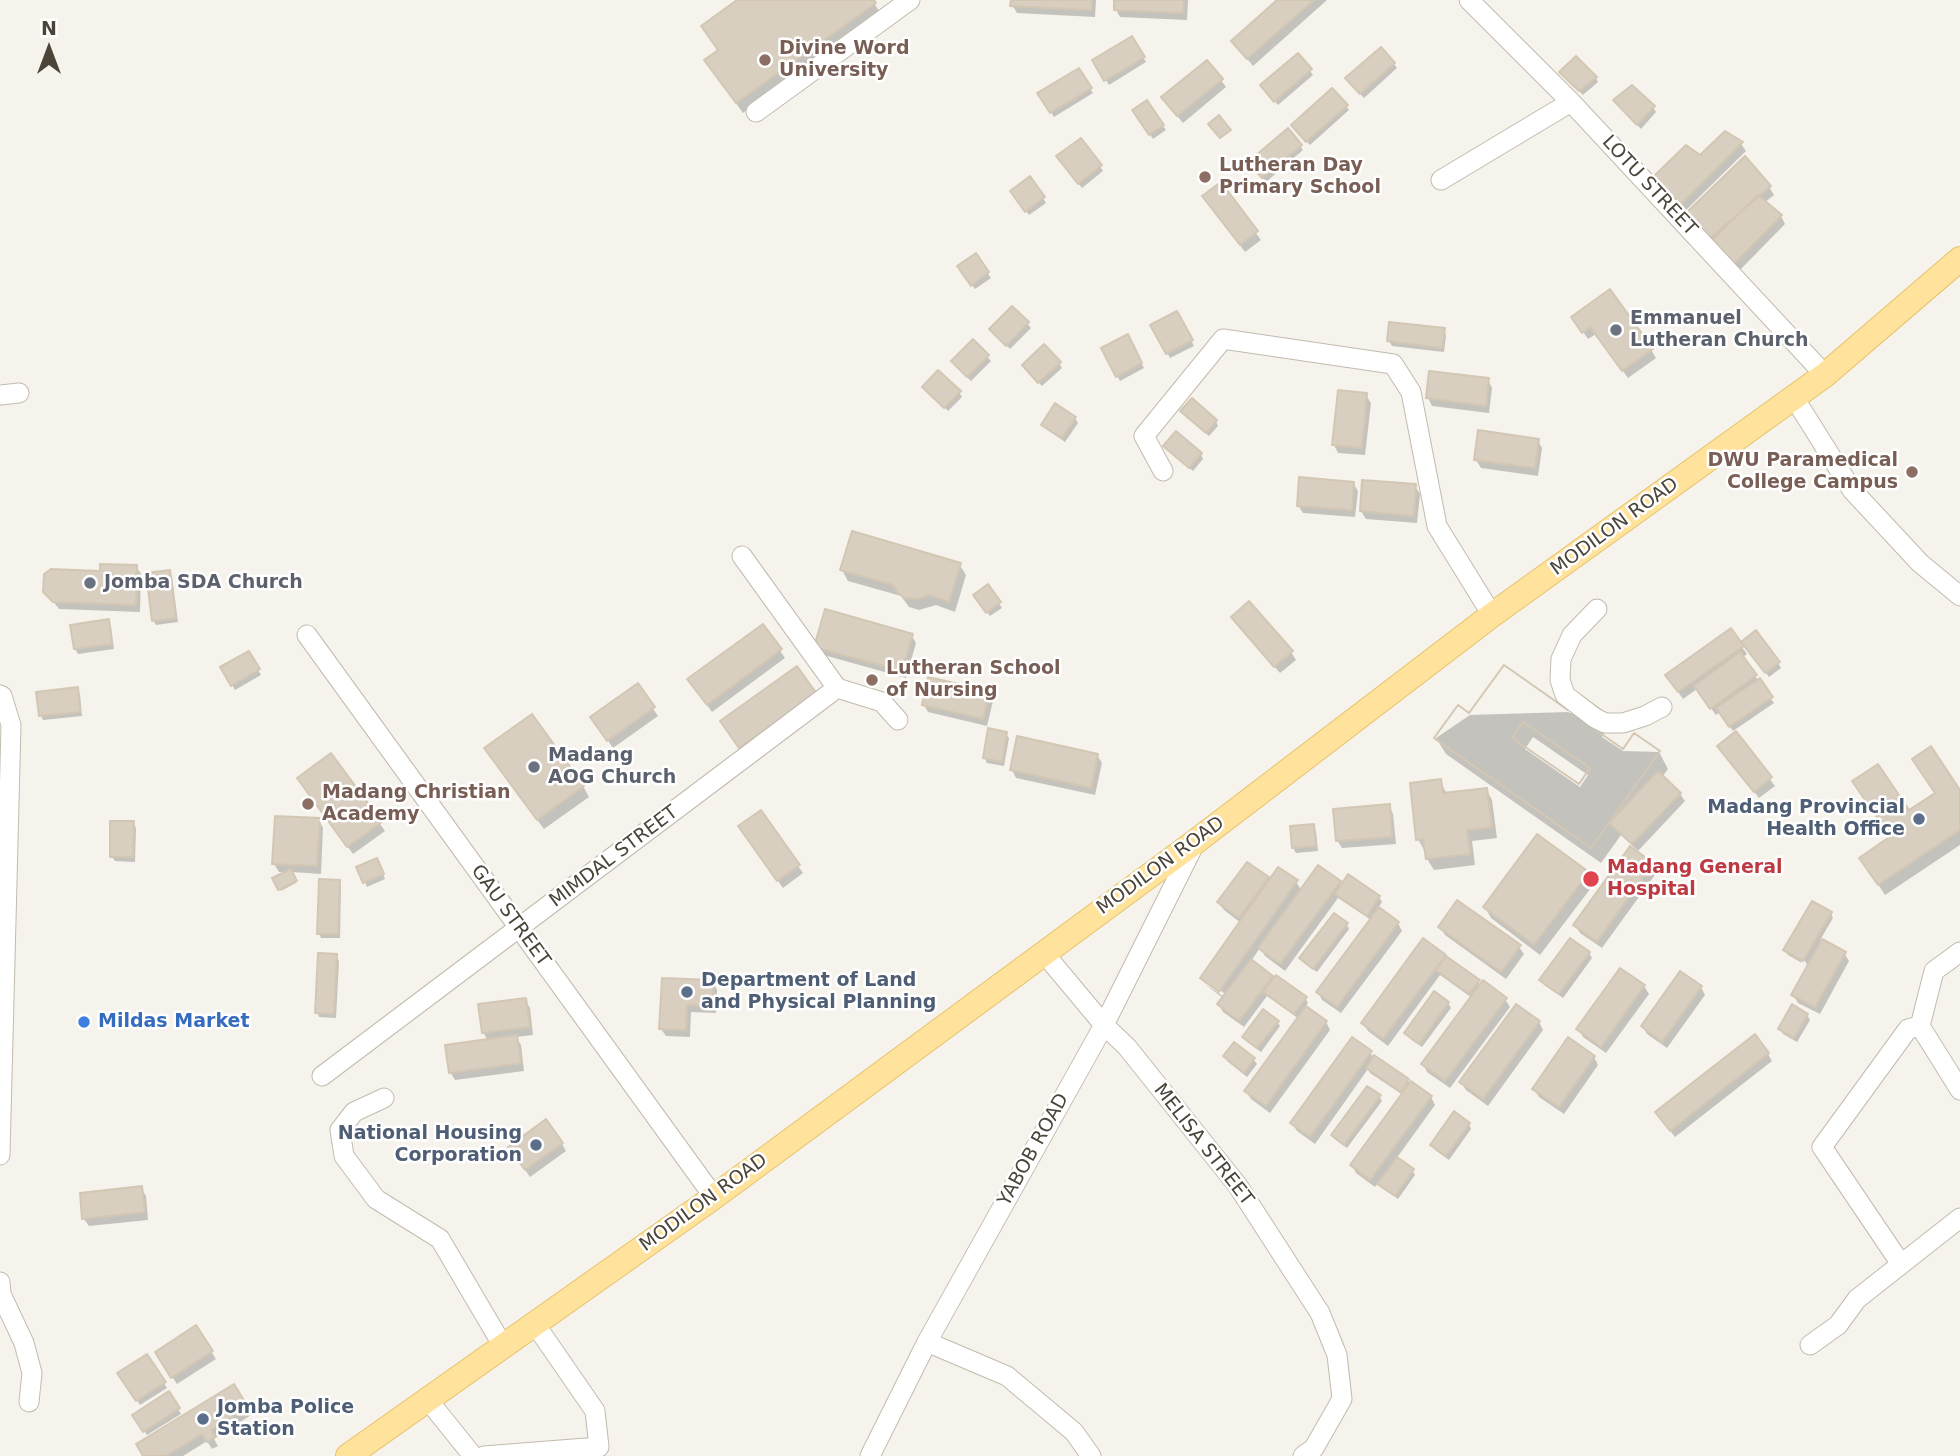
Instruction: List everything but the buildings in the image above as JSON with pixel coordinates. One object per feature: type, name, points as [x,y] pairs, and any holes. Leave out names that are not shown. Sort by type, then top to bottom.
[{"type":"main road","name":"MODILON ROAD","points":[[348,1456],[714,1197],[1195,842],[1492,615],[1825,375],[1960,259]]},
{"type":"street","points":[[756,112],[910,0]]},
{"type":"street","name":"LOTU STREET","points":[[1469,0],[1571,102],[1825,375]]},
{"type":"street","points":[[1440,180],[1571,102]]},
{"type":"street","points":[[1163,471],[1144,436],[1223,339],[1392,364],[1411,392],[1437,526],[1492,615]]},
{"type":"street","points":[[1793,396],[1852,490],[1920,563],[1960,596]]},
{"type":"street","points":[[742,556],[837,688],[882,702],[898,720]]},
{"type":"street","points":[[1597,609],[1572,635],[1561,659],[1560,680],[1564,695],[1605,723],[1623,723],[1645,716],[1662,706]]},
{"type":"street","name":"GAU STREET","points":[[307,635],[714,1197]]},
{"type":"street","name":"MIMDAL STREET","points":[[323,1076],[837,688]]},
{"type":"street","points":[[0,695],[11,725],[0,1155]]},
{"type":"street","name":"YABOB ROAD","points":[[870,1456],[927,1342],[1104,1025],[1195,842]]},
{"type":"street","name":"MELISA STREET","points":[[1043,952],[1104,1025],[1127,1047],[1238,1186],[1320,1313],[1337,1355],[1342,1399],[1314,1448],[1303,1456]]},
{"type":"street","points":[[1960,952],[1934,971],[1920,1026],[1960,1090]]},
{"type":"street","points":[[1901,1264],[1822,1147],[1908,1029],[1920,1026]]},
{"type":"street","points":[[384,1098],[354,1112],[340,1130],[344,1156],[376,1199],[440,1239],[503,1346]]},
{"type":"street","points":[[1810,1345],[1838,1325],[1857,1299],[1960,1218]]},
{"type":"street","points":[[0,1282],[1,1294],[24,1343],[32,1373],[29,1402]]},
{"type":"street","points":[[484,1456],[599,1447],[595,1411],[535,1324]]},
{"type":"street","points":[[927,1342],[1007,1376],[1074,1432],[1091,1456]]},
{"type":"street","points":[[428,1400],[473,1456]]},
{"type":"place","name":"Divine Word University","points":[[765,60]]},
{"type":"place","name":"Lutheran Day Primary School","points":[[1205,177]]},
{"type":"place","name":"Emmanuel Lutheran Church","points":[[1616,330]]},
{"type":"place","name":"DWU Paramedical College Campus","points":[[1912,472]]},
{"type":"place","name":"Jomba SDA Church","points":[[90,583]]},
{"type":"place","name":"Lutheran School of Nursing","points":[[872,680]]},
{"type":"place","name":"Madang AOG Church","points":[[534,767]]},
{"type":"place","name":"Madang Christian Academy","points":[[308,804]]},
{"type":"place","name":"Madang Provincial Health Office","points":[[1919,819]]},
{"type":"place","name":"Madang General Hospital","points":[[1591,879]]},
{"type":"place","name":"Department of Land and Physical Planning","points":[[687,992]]},
{"type":"place","name":"Mildas Market","points":[[84,1022]]},
{"type":"place","name":"National Housing Corporation","points":[[536,1145]]},
{"type":"place","name":"Jomba Police Station","points":[[203,1419]]}]
